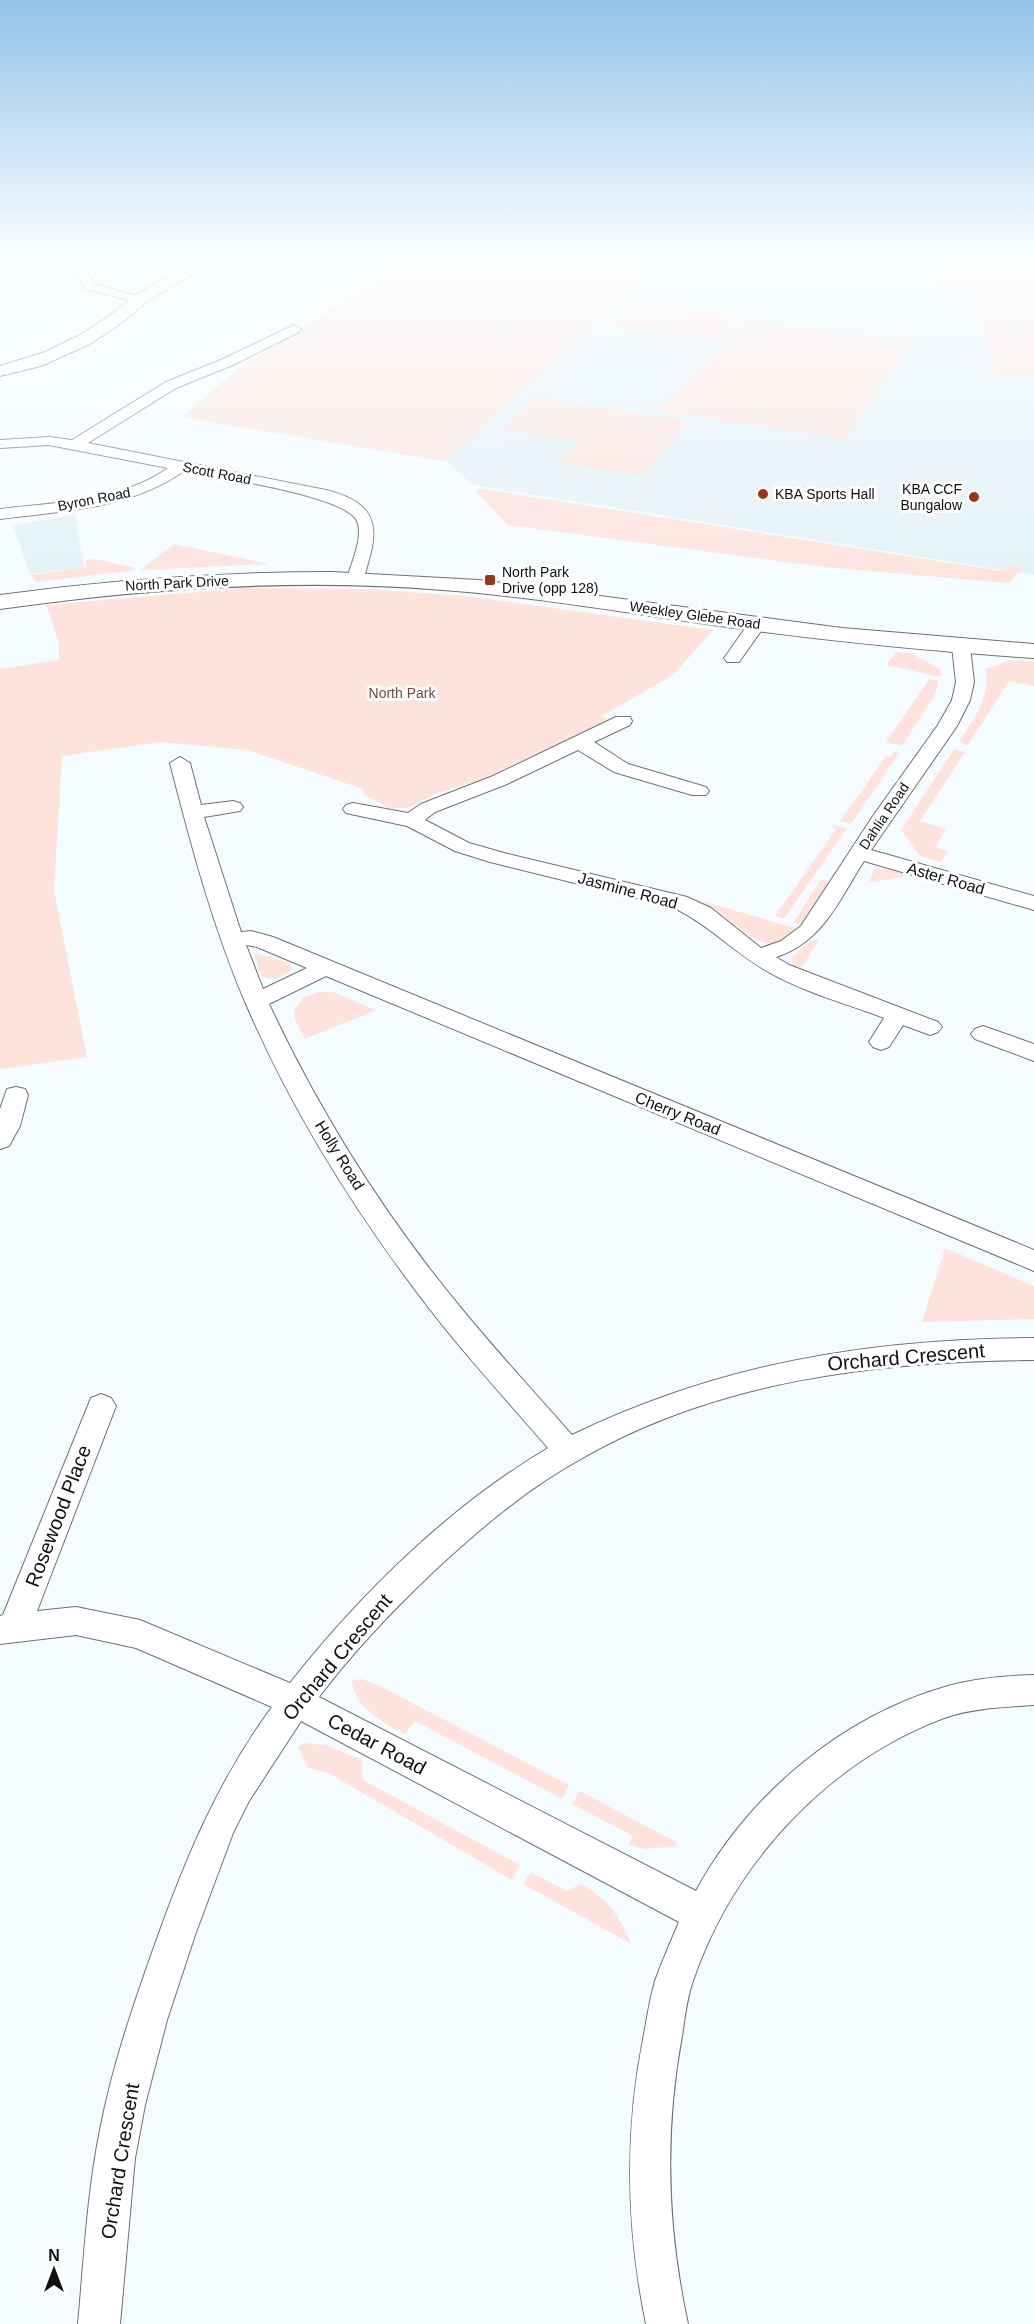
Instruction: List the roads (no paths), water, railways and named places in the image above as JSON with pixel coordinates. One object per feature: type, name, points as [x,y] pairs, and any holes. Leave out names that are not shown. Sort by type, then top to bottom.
[{"type":"street","points":[[0,371],[29,364]]},
{"type":"street","points":[[75,445],[171,385],[222,364]]},
{"type":"street","name":"Scott Road","points":[[0,444],[49,441],[75,445],[326,495],[351,504],[364,516],[368,528],[355,579]]},
{"type":"street","name":"Byron Road","points":[[0,514],[133,492],[156,483],[181,466]]},
{"type":"street","name":"North Park Drive","points":[[0,602],[153,583],[355,579]]},
{"type":"street","name":"Weekley Glebe Road","points":[[355,579],[444,584],[549,595],[756,624],[961,647],[1034,651]]},
{"type":"street","points":[[733,658],[756,624]]},
{"type":"street","name":"Dahlia Road","points":[[758,956],[789,946],[810,930],[858,853],[947,726],[961,700],[965,682],[961,647]]},
{"type":"street","points":[[412,820],[428,808],[500,780],[623,721]]},
{"type":"street","points":[[581,743],[621,768],[699,791]]},
{"type":"street","name":"Holly Road","points":[[180,764],[232,940],[293,1078],[344,1164],[400,1248],[475,1345],[568,1451]]},
{"type":"street","points":[[193,812],[233,807]]},
{"type":"street","name":"Jasmine Road","points":[[353,809],[384,817],[412,820],[432,833],[462,847],[679,902],[704,913],[758,956],[798,978],[930,1027]]},
{"type":"street","name":"Aster Road","points":[[858,853],[1034,903]]},
{"type":"street","name":"Cherry Road","points":[[232,940],[251,938],[323,966],[1034,1261]]},
{"type":"street","points":[[258,1000],[314,974],[323,966]]},
{"type":"street","points":[[880,1042],[898,1015]]},
{"type":"street","points":[[983,1034],[1034,1053]]},
{"type":"street","points":[[0,1140],[8,1126],[16,1095]]},
{"type":"street","name":"Orchard Crescent","points":[[99,2324],[111,2203],[124,2107],[157,1993],[184,1914],[217,1830],[236,1791],[295,1701],[367,1614],[458,1529],[519,1482],[568,1451],[614,1428],[742,1382],[854,1358],[932,1351],[1034,1349]]},
{"type":"street","name":"Rosewood Place","points":[[8,1629],[101,1406]]},
{"type":"street","name":"Cedar Road","points":[[8,1629],[76,1622],[140,1634],[295,1701],[702,1914]]},
{"type":"street","points":[[667,2324],[655,2262],[650,2211],[649,2144],[657,2060],[674,1979],[702,1914],[749,1838],[808,1778],[878,1732],[941,1704],[1034,1690]]},
{"type":"place","name":"KBA Sports Hall","points":[[763,494]]},
{"type":"place","name":"KBA CCF Bungalow","points":[[974,497]]},
{"type":"place","name":"North Park Drive (opp 128)","points":[[490,580]]},
{"type":"park label","name":"North Park","points":[[402,693]]}]
